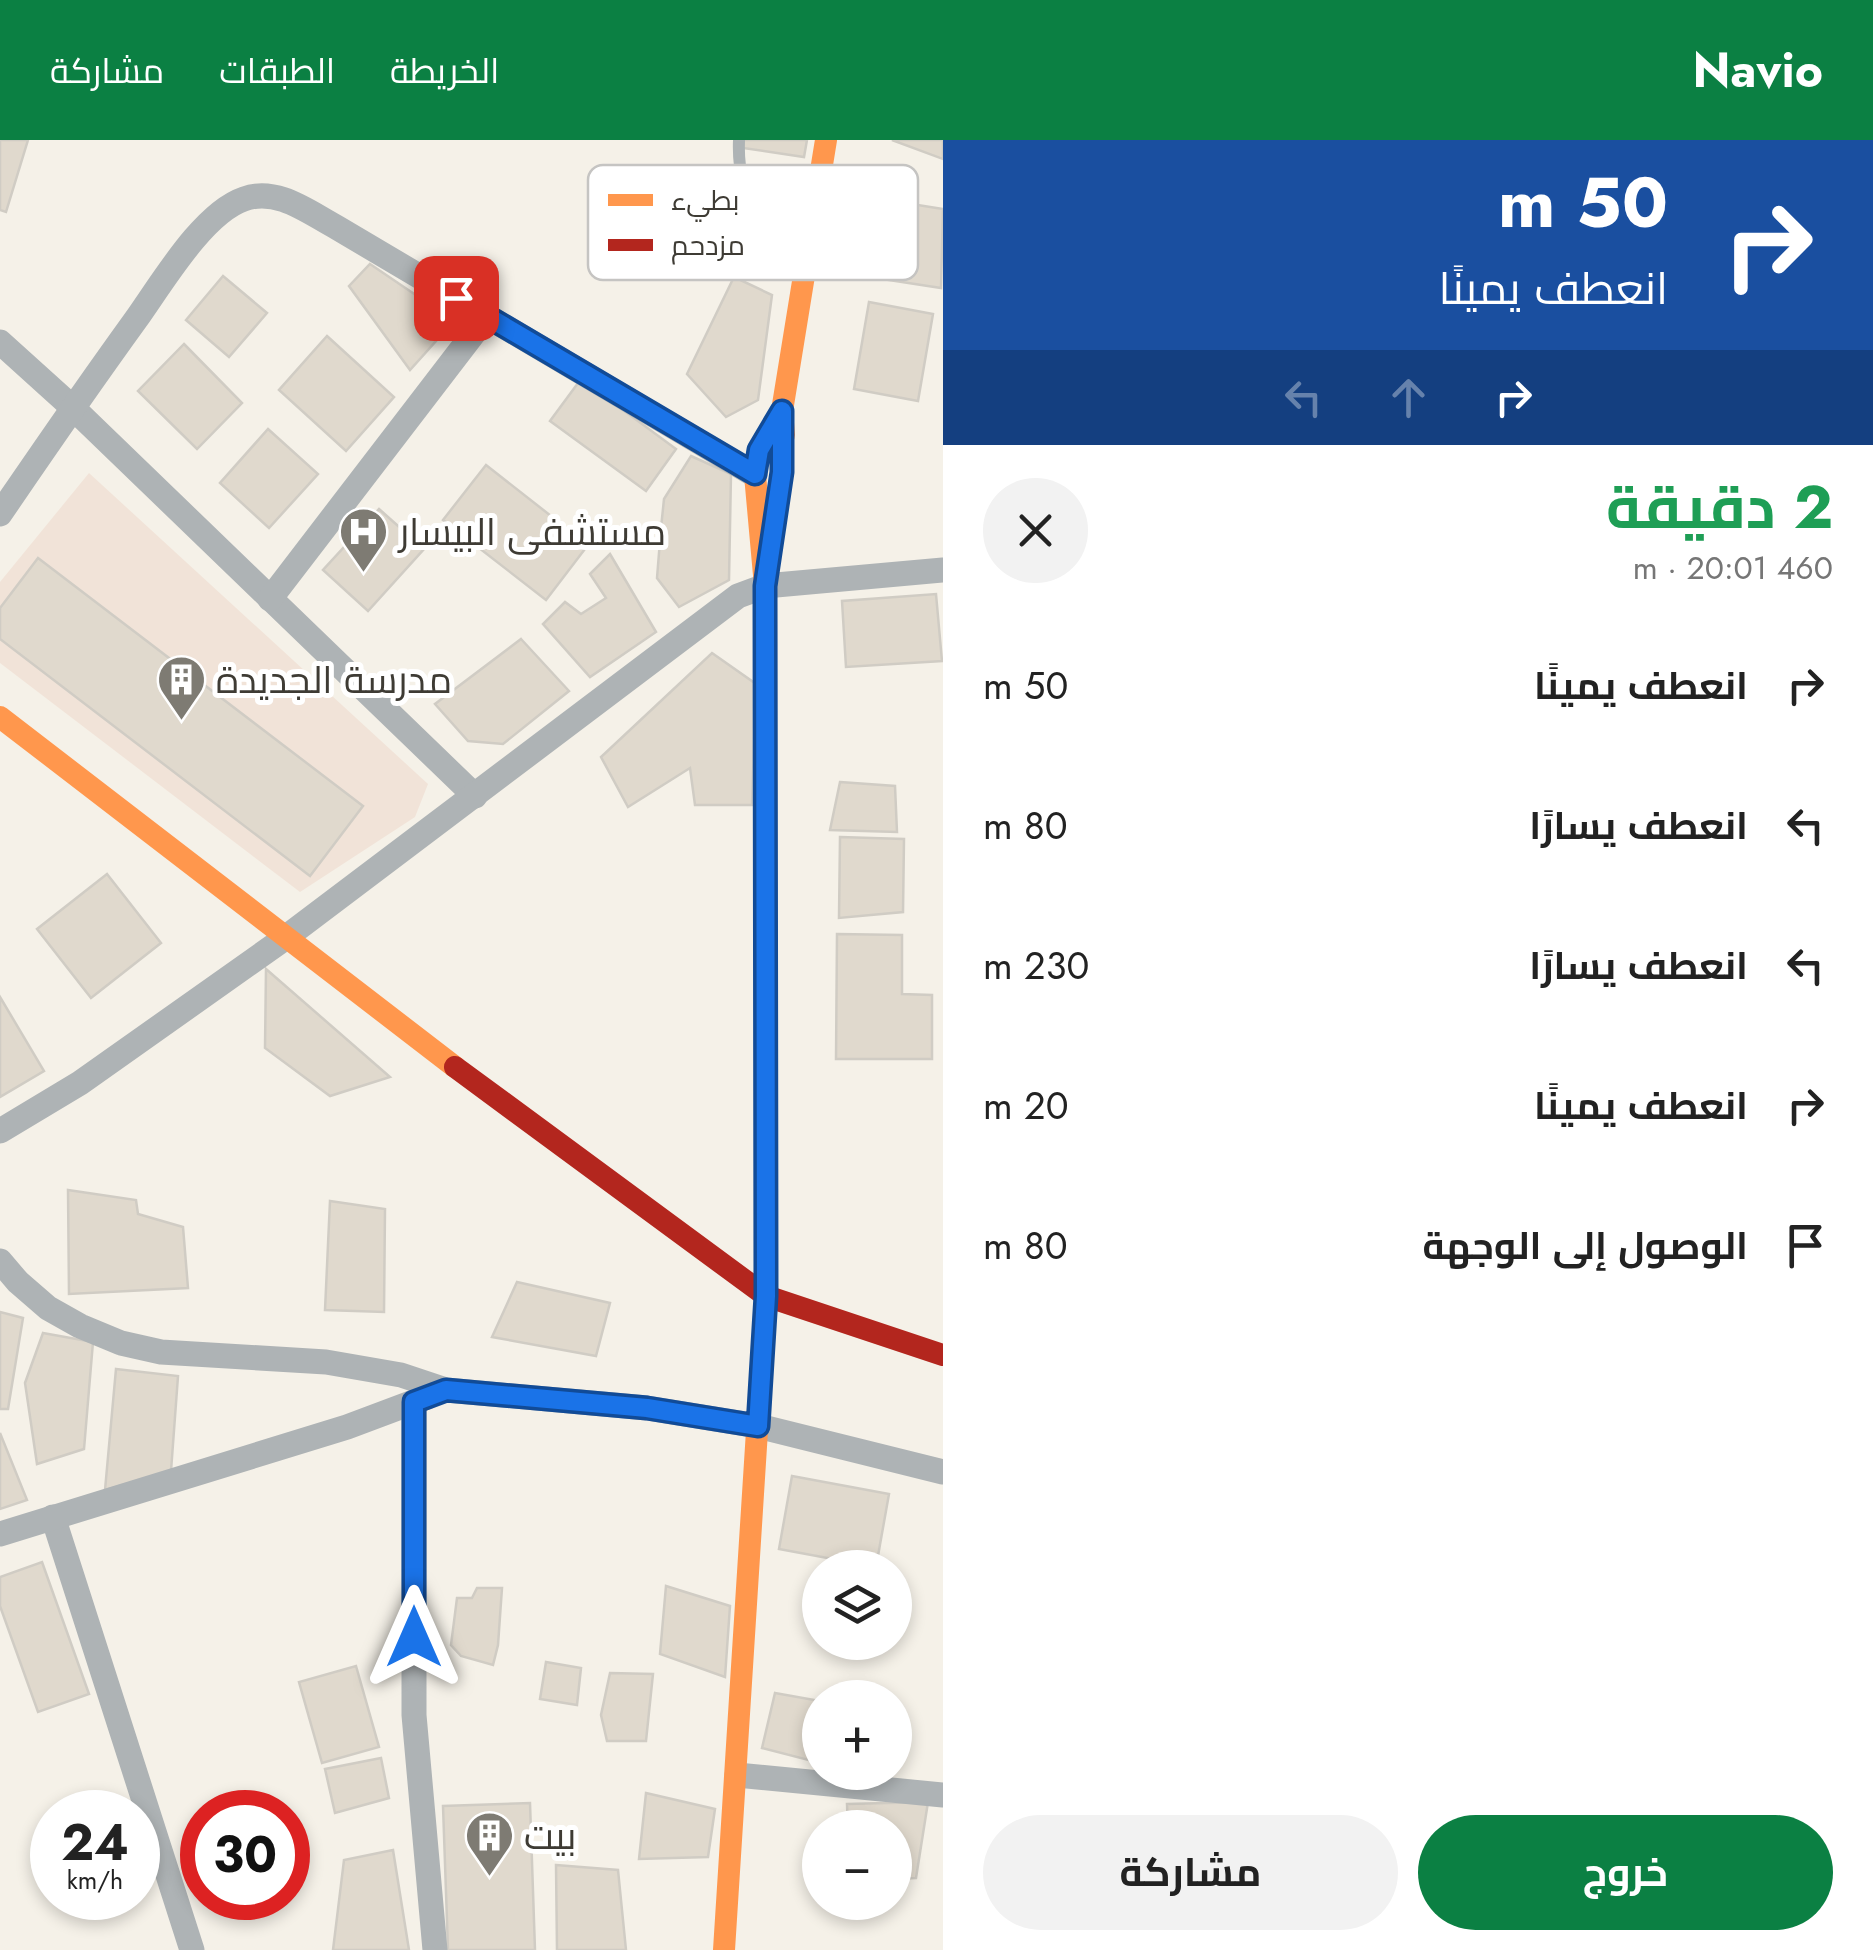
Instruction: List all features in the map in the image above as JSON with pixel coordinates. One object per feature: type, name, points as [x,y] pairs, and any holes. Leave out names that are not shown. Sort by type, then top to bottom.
[{"type":"street","points":[[822,165],[826,140]]},
{"type":"street","points":[[0,514],[188,247],[224,208],[246,198],[274,196],[755,474]]},
{"type":"street","points":[[783,459],[782,411],[803,280]]},
{"type":"street","points":[[270,598],[487,316]]},
{"type":"street","points":[[0,342],[474,796]]},
{"type":"street","points":[[724,1950],[766,1296],[765,586],[755,474],[759,450],[782,411]]},
{"type":"street","points":[[765,586],[779,491]]},
{"type":"street","points":[[0,1131],[80,1083],[284,938],[738,596],[765,586],[943,570]]},
{"type":"street","points":[[0,716],[516,1114],[766,1296],[943,1354]]},
{"type":"street","points":[[0,1261],[48,1308],[121,1343],[160,1352],[326,1362],[401,1376],[446,1390],[647,1408],[758,1426],[943,1472]]},
{"type":"street","points":[[0,1534],[348,1427],[446,1390]]},
{"type":"street","points":[[414,1402],[414,1716],[435,1950]]},
{"type":"street","points":[[54,1517],[192,1950]]},
{"type":"street","points":[[738,1775],[943,1796]]},
{"type":"lane","points":[[738,165],[739,140]]},
{"type":"shaded area","points":[[89,473],[428,784],[415,817],[300,892],[0,663],[0,582]]},
{"type":"building","points":[[0,140],[28,140],[6,212],[0,210]]},
{"type":"building","points":[[744,140],[807,140],[804,157],[743,148]]},
{"type":"building","points":[[892,140],[943,140],[943,159]]},
{"type":"building","points":[[918,205],[943,209],[941,288],[889,280],[918,280]]},
{"type":"building","points":[[370,264],[454,321],[410,370],[349,286]]},
{"type":"building","points":[[223,276],[267,313],[229,357],[186,320]]},
{"type":"building","points":[[733,280],[772,295],[758,400],[726,417],[687,374]]},
{"type":"building","points":[[869,302],[933,314],[918,401],[854,389]]},
{"type":"building","points":[[327,336],[394,397],[346,451],[279,390]]},
{"type":"building","points":[[184,344],[242,403],[197,449],[138,391]]},
{"type":"building","points":[[581,379],[676,449],[646,491],[550,421]]},
{"type":"building","points":[[268,429],[318,474],[269,528],[220,483]]},
{"type":"building","points":[[691,456],[731,474],[729,580],[679,607],[657,578],[664,499]]},
{"type":"building","points":[[486,465],[588,545],[546,600],[443,520]]},
{"type":"building","points":[[379,509],[424,549],[368,611],[323,570]]},
{"type":"building","points":[[610,554],[656,632],[590,677],[543,624],[565,602],[581,614],[606,598],[590,574]]},
{"type":"building","name":"مدرسة الجديدة","points":[[38,558],[363,806],[310,876],[0,639],[0,608]]},
{"type":"building","points":[[936,594],[942,661],[846,667],[842,601]]},
{"type":"building","points":[[521,639],[569,691],[503,744],[468,741],[435,704]]},
{"type":"building","points":[[712,653],[756,684],[752,805],[695,805],[690,768],[628,807],[601,757]]},
{"type":"building","points":[[840,782],[895,786],[897,832],[830,830]]},
{"type":"building","points":[[840,837],[904,839],[903,912],[839,918]]},
{"type":"building","points":[[107,874],[161,943],[91,998],[37,929]]},
{"type":"building","points":[[837,934],[902,935],[902,994],[932,995],[932,1059],[836,1059]]},
{"type":"building","points":[[266,969],[390,1077],[330,1096],[265,1048]]},
{"type":"building","points":[[0,997],[44,1071],[0,1097]]},
{"type":"building","points":[[68,1190],[136,1200],[138,1214],[183,1227],[188,1288],[69,1294]]},
{"type":"building","points":[[330,1201],[385,1209],[384,1312],[325,1310]]},
{"type":"building","points":[[517,1282],[610,1303],[596,1356],[492,1337]]},
{"type":"building","points":[[0,1312],[23,1318],[8,1409],[0,1409]]},
{"type":"building","points":[[43,1333],[93,1342],[84,1449],[37,1464],[25,1383]]},
{"type":"building","points":[[116,1369],[178,1376],[171,1471],[105,1490]]},
{"type":"building","points":[[0,1433],[27,1500],[0,1509]]},
{"type":"building","points":[[792,1476],[889,1494],[879,1550],[802,1550],[802,1553],[779,1549]]},
{"type":"building","points":[[42,1562],[89,1694],[38,1712],[0,1606],[0,1577]]},
{"type":"building","points":[[666,1586],[730,1606],[725,1677],[660,1654]]},
{"type":"building","points":[[477,1588],[502,1588],[493,1665],[461,1656],[451,1645],[457,1598],[472,1598]]},
{"type":"building","points":[[546,1662],[581,1668],[577,1705],[540,1699]]},
{"type":"building","points":[[356,1666],[379,1747],[322,1763],[299,1682]]},
{"type":"building","points":[[610,1673],[653,1674],[646,1741],[607,1741],[601,1715]]},
{"type":"building","points":[[775,1693],[802,1698],[802,1758],[762,1748]]},
{"type":"building","points":[[381,1758],[389,1798],[335,1813],[325,1769]]},
{"type":"building","points":[[646,1793],[715,1809],[708,1857],[639,1859]]},
{"type":"building","points":[[928,1802],[916,1878],[912,1878],[912,1810],[847,1810],[847,1804]]},
{"type":"building","name":"بيت","points":[[530,1803],[535,1950],[448,1950],[443,1806]]},
{"type":"building","points":[[393,1850],[409,1950],[333,1950],[344,1860]]},
{"type":"building","points":[[556,1865],[618,1870],[626,1950],[557,1950]]},
{"type":"traffic: slow","points":[[822,165],[826,140]]},
{"type":"traffic: slow","points":[[784,435],[782,411],[803,280]]},
{"type":"traffic: slow","points":[[765,673],[765,586],[755,475],[759,450],[782,411]]},
{"type":"traffic: slow","points":[[0,717],[455,1067]]},
{"type":"traffic: slow","points":[[724,1950],[765,1305]]},
{"type":"traffic: jam","points":[[765,673],[765,1305]]},
{"type":"traffic: jam","points":[[455,1067],[766,1296],[943,1355]]},
{"type":"place","name":"مستشفی البيسار","points":[[364,574]]},
{"type":"place","name":"مدرسة الجديدة","points":[[181,722]]},
{"type":"place","name":"بيت","points":[[489,1878]]},
{"type":"route","points":[[414,1637],[414,1402],[446,1390],[647,1408],[758,1426],[766,1296],[765,586],[782,472],[782,411],[759,450],[755,474],[456,298]]}]
